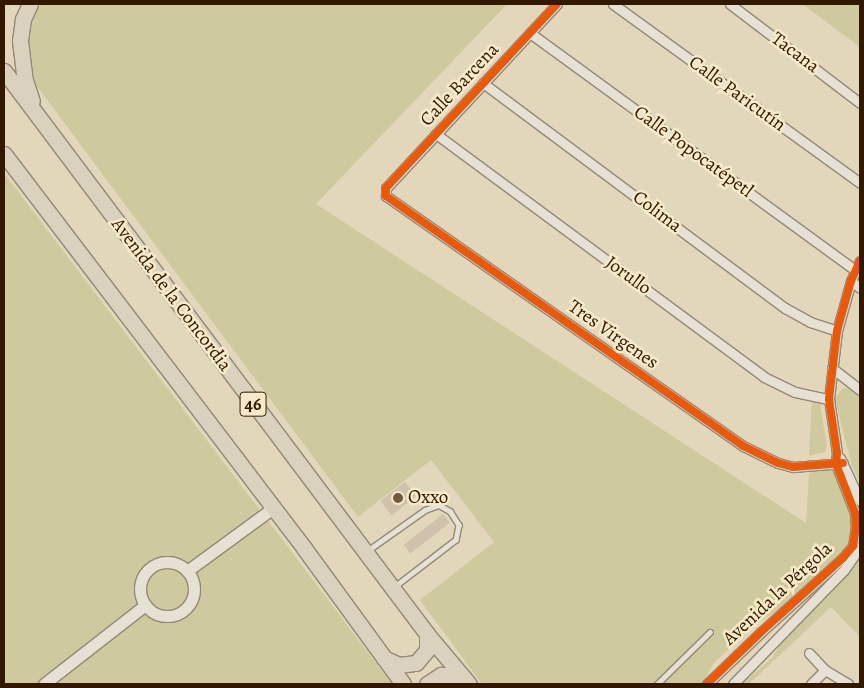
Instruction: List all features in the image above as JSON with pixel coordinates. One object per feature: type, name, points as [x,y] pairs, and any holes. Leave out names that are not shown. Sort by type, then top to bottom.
[{"type":"main road","points":[[30,4],[23,19],[20,58],[25,80],[40,122]]},
{"type":"main road","name":"Avenida de la Concordia","points":[[4,71],[40,122],[427,634],[469,684]]},
{"type":"main road","name":"46","points":[[4,154],[273,508],[403,684]]},
{"type":"main road","points":[[383,657],[399,665],[416,663],[427,650],[427,634]]},
{"type":"main road","points":[[427,684],[441,675],[451,675],[469,684]]},
{"type":"street","name":"Calle Barcena","points":[[386,188],[557,4]]},
{"type":"street","name":"Calle Paricutín","points":[[613,4],[860,183]]},
{"type":"street","name":"Tacana","points":[[730,4],[860,103]]},
{"type":"street","name":"Calle Popocatépetl","points":[[530,33],[855,270]]},
{"type":"street","name":"Colima","points":[[483,84],[786,308],[810,322],[837,331]]},
{"type":"street","name":"Jorullo","points":[[436,134],[764,377],[795,392],[829,399]]},
{"type":"street","name":"Tres Virgenes","points":[[386,188],[384,191],[390,199],[744,446],[778,463],[793,466],[840,463]]},
{"type":"street","points":[[860,261],[851,282],[837,331],[829,399],[840,463],[860,501]]},
{"type":"street","points":[[851,282],[860,288]]},
{"type":"street","points":[[832,368],[860,390]]},
{"type":"street","name":"Avenida la Pérgola","points":[[708,684],[844,558],[852,546],[856,528],[855,513],[840,463]]},
{"type":"street","points":[[187,571],[273,508]]},
{"type":"street","name":"Avenida la Pérgola","points":[[733,684],[844,570],[860,547]]},
{"type":"street","points":[[171,562],[187,571],[194,587],[190,604],[184,610],[176,614],[160,615],[146,605],[140,588],[142,579],[153,565],[171,562]]},
{"type":"street","points":[[44,684],[146,605]]},
{"type":"street","points":[[774,621],[785,631]]},
{"type":"street","points":[[809,653],[825,670],[848,684]]},
{"type":"street","points":[[811,684],[825,670]]},
{"type":"lane","points":[[365,552],[433,506],[444,507],[456,518],[460,531],[456,540],[393,589]]},
{"type":"lane","points":[[657,684],[710,632]]},
{"type":"shaded area","points":[[41,4],[507,4],[316,204],[806,523],[809,473],[830,469],[835,473],[852,515],[853,526],[849,543],[842,553],[784,606],[753,626],[714,663],[702,684],[482,684],[420,600],[494,542],[431,460],[358,517],[36,85],[29,57],[28,35],[36,12]]},
{"type":"shaded area","points":[[802,4],[860,4],[860,47]]},
{"type":"shaded area","points":[[4,173],[392,684],[4,684]]},
{"type":"shaded area","points":[[845,388],[852,388],[860,396],[860,483],[852,466],[835,400],[840,391]]},
{"type":"shaded area","points":[[812,398],[820,404],[827,446],[825,452],[809,456]]},
{"type":"shaded area","points":[[860,558],[860,637],[831,607],[749,684],[742,684],[772,658],[793,624]]},
{"type":"building","name":"Oxxo","points":[[405,482],[416,496],[392,515],[381,501]]},
{"type":"building","name":"Oxxo","points":[[443,514],[450,523],[410,553],[404,545]]},
{"type":"cycle path","points":[[557,4],[386,188],[386,196],[743,446],[778,463],[793,467],[843,463]]},
{"type":"cycle path","points":[[707,684],[843,558],[853,546],[856,528],[855,513],[836,464],[837,453],[829,399],[837,331],[851,281],[860,261]]},
{"type":"place","name":"Oxxo","points":[[398,498]]}]
